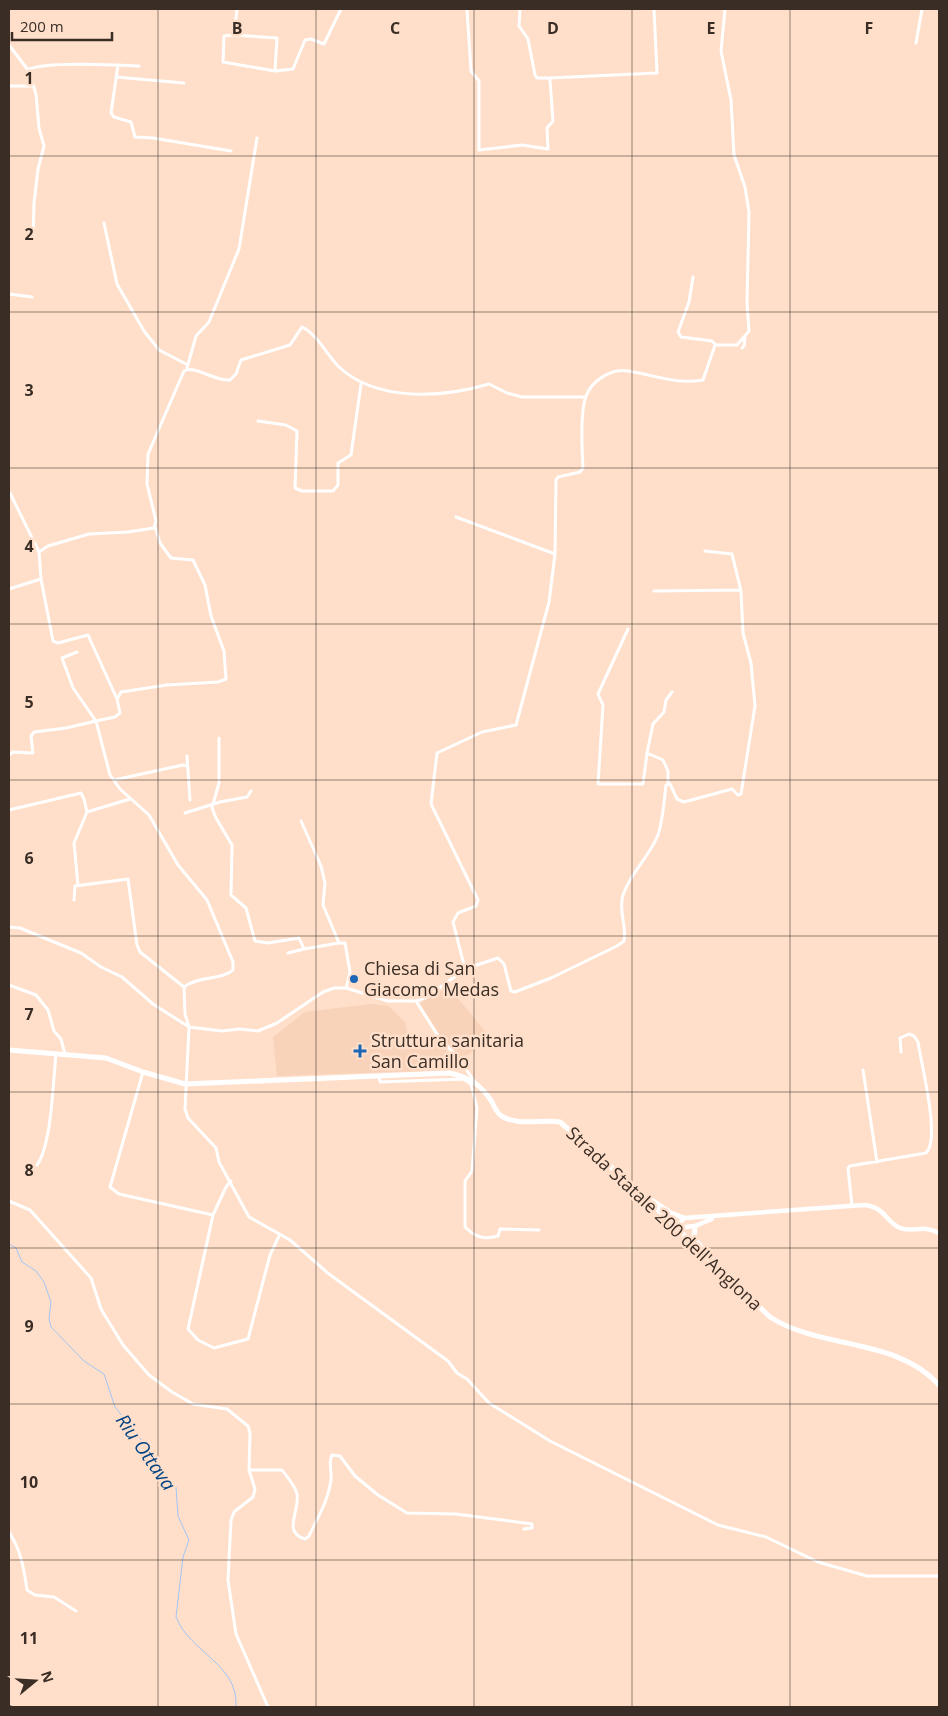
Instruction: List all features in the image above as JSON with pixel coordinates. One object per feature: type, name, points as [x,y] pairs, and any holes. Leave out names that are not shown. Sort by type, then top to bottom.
[{"type":"main road","points":[[9,1050],[106,1058],[143,1072],[184,1084],[449,1073],[476,1082]]},
{"type":"main road","name":"Strada Statale 200 dell'Anglona","points":[[476,1082],[486,1092],[498,1114],[504,1118],[514,1121],[547,1120],[560,1122],[635,1188],[759,1309],[783,1326],[812,1336],[885,1352],[931,1376],[939,1385]]},
{"type":"main road","points":[[635,1188],[671,1214],[684,1218]]},
{"type":"main road","points":[[695,1226],[694,1238],[714,1264]]},
{"type":"street","points":[[234,35],[237,9]]},
{"type":"street","points":[[275,71],[277,38],[224,36],[223,62],[275,71],[293,69],[305,40],[311,39],[324,44],[341,9]]},
{"type":"street","points":[[467,9],[472,72],[479,81],[479,150],[522,145],[548,149],[547,128],[553,121],[548,78]]},
{"type":"street","points":[[520,9],[519,26],[528,38],[537,78],[657,72],[654,9]]},
{"type":"street","points":[[693,277],[689,302],[678,332],[681,337],[712,341],[717,345],[733,347],[745,337],[749,330],[747,304],[749,212],[745,187],[734,155],[731,100],[721,51],[725,9]]},
{"type":"street","points":[[916,43],[922,9]]},
{"type":"street","points":[[9,45],[28,70],[34,86],[39,128],[44,146],[38,169],[34,203],[33,240]]},
{"type":"street","points":[[118,65],[111,113],[114,117],[129,120],[135,137],[153,138],[231,151]]},
{"type":"street","points":[[28,70],[36,67],[139,66]]},
{"type":"street","points":[[116,77],[184,83]]},
{"type":"street","points":[[9,86],[34,86]]},
{"type":"street","points":[[117,698],[121,692],[164,685],[218,682],[226,679],[224,652],[211,616],[206,585],[193,560],[171,558],[160,543],[147,484],[148,454],[160,422],[168,410],[184,371],[188,366],[196,336],[209,322],[239,249],[257,138]]},
{"type":"street","points":[[104,223],[117,284],[144,332],[159,350],[218,380],[230,380],[236,374],[241,360],[248,356],[290,345],[302,327],[336,364],[361,384],[373,388],[399,393],[452,394],[489,384],[507,393],[522,397],[585,397]]},
{"type":"street","points":[[9,294],[32,297]]},
{"type":"street","points":[[742,348],[745,337]]},
{"type":"street","points":[[465,969],[453,922],[458,913],[476,906],[478,900],[431,804],[437,753],[482,732],[516,725],[549,602],[555,554],[556,480],[558,477],[580,472],[582,468],[585,397],[593,386],[610,371],[626,370],[681,382],[704,380],[713,349],[717,345]]},
{"type":"street","points":[[258,421],[286,426],[297,431],[295,488],[302,491],[333,490],[338,485],[338,463],[351,455],[361,384]]},
{"type":"street","points":[[9,755],[13,752],[33,753],[31,736],[34,732],[66,728],[115,717],[120,713],[117,698],[88,634],[58,643],[53,641],[41,578],[39,552],[10,493]]},
{"type":"street","points":[[456,517],[555,554]]},
{"type":"street","points":[[39,552],[48,546],[89,534],[128,532],[154,528],[155,526]]},
{"type":"street","points":[[668,783],[677,799],[684,802],[732,789],[738,795],[741,794],[755,706],[751,663],[743,633],[740,590],[732,554],[705,551]]},
{"type":"street","points":[[9,590],[41,578]]},
{"type":"street","points":[[654,591],[740,590]]},
{"type":"street","points":[[628,629],[618,654],[599,690],[599,698],[602,705],[598,784],[643,784],[653,724],[664,712],[666,700],[672,692]]},
{"type":"street","points":[[77,652],[62,658],[72,688],[96,721],[110,775],[130,799],[149,816],[178,865],[207,900],[233,962],[233,970],[228,974],[189,983],[184,987]]},
{"type":"street","points":[[219,738],[219,782],[213,804],[216,818],[232,845],[231,895],[246,908],[255,942],[268,943],[299,938],[304,949]]},
{"type":"street","points":[[9,927],[20,928],[81,953],[101,967],[122,977],[153,1004],[189,1027],[258,1031],[278,1023],[323,992],[346,988],[388,1001],[416,1001],[427,997],[465,969],[498,958],[504,964],[510,988],[515,992],[552,978],[624,941],[626,934],[620,912],[622,896],[630,879],[658,835],[666,785],[668,783],[668,770],[663,760],[647,753]]},
{"type":"street","points":[[187,756],[190,800]]},
{"type":"street","points":[[114,780],[183,765],[187,766]]},
{"type":"street","points":[[186,813],[213,804],[247,797],[251,791]]},
{"type":"street","points":[[9,810],[81,793],[87,812],[74,843],[78,885]]},
{"type":"street","points":[[87,812],[130,799]]},
{"type":"street","points":[[301,821],[325,882],[323,905],[339,943]]},
{"type":"street","points":[[74,900],[73,888],[78,885],[128,879],[137,945],[140,952],[184,987],[185,1014],[189,1027],[189,1053],[184,1096]]},
{"type":"street","points":[[288,953],[345,943],[350,972],[346,988]]},
{"type":"street","points":[[9,985],[36,995],[48,1010],[54,1031],[61,1039],[66,1054]]},
{"type":"street","points":[[416,1001],[440,1039],[455,1054],[476,1082]]},
{"type":"street","points":[[852,1206],[848,1168],[926,1153],[929,1150],[932,1138],[918,1042],[912,1034],[906,1034],[900,1038],[901,1052]]},
{"type":"street","points":[[37,1165],[42,1157],[46,1138],[56,1053]]},
{"type":"street","points":[[863,1070],[877,1162]]},
{"type":"street","points":[[143,1072],[110,1187],[119,1194],[213,1215]]},
{"type":"street","points":[[379,1076],[380,1082],[463,1080],[471,1084],[478,1108],[472,1171],[465,1181],[466,1227],[474,1236],[490,1238],[498,1236],[500,1230],[540,1230]]},
{"type":"street","points":[[175,1082],[182,1088],[188,1118],[216,1148],[219,1162],[249,1216],[280,1234],[329,1274],[429,1346],[448,1361],[457,1373],[467,1379],[489,1402],[550,1442],[718,1525],[766,1537],[818,1562],[867,1576],[939,1576]]},
{"type":"street","points":[[184,1096],[188,1087],[194,1084]]},
{"type":"street","points":[[231,1181],[226,1187],[213,1215],[188,1329],[198,1340],[214,1348],[248,1339],[270,1255],[280,1234]]},
{"type":"street","points":[[9,1202],[30,1210],[91,1278],[101,1309],[118,1338],[132,1358],[149,1375],[172,1392],[194,1404],[227,1409],[248,1426],[250,1433],[249,1470],[255,1489],[253,1497],[234,1512],[231,1520],[228,1580],[238,1644],[268,1707]]},
{"type":"street","points":[[676,1228],[684,1218],[864,1206],[877,1208],[895,1225],[903,1229],[922,1227],[939,1233]]},
{"type":"street","points":[[676,1228],[695,1226],[716,1217]]},
{"type":"street","points":[[249,1470],[282,1470],[296,1492],[298,1508],[292,1521],[292,1530],[298,1537],[305,1539],[309,1536],[328,1494],[332,1469],[330,1460],[332,1455],[336,1454],[340,1456],[355,1476],[397,1509],[406,1512],[456,1514],[532,1524],[532,1528],[524,1529]]},
{"type":"street","points":[[9,1532],[16,1543],[22,1562],[27,1590],[35,1595],[54,1596],[76,1611]]},
{"type":"shaded area","points":[[449,987],[490,1038],[462,1059],[440,1035],[420,1003]]},
{"type":"shaded area","name":"Struttura sanitaria San Camillo","points":[[371,1004],[389,1006],[405,1022],[409,1038],[435,1039],[457,1062],[448,1070],[277,1076],[273,1037],[305,1012]]},
{"type":"waterway","name":"Riu Ottava","points":[[9,1244],[16,1248],[22,1262],[36,1271],[44,1282],[51,1302],[49,1319],[51,1327],[84,1361],[104,1374],[115,1407],[176,1487],[178,1516],[189,1540],[183,1557],[176,1617],[192,1640],[222,1669],[230,1680],[235,1692],[236,1707]]},
{"type":"railway","points":[[9,1705],[13,1707]]},
{"type":"place","name":"Chiesa di San Giacomo Medas","points":[[354,979]]},
{"type":"place","name":"Struttura sanitaria San Camillo","points":[[360,1051]]}]
